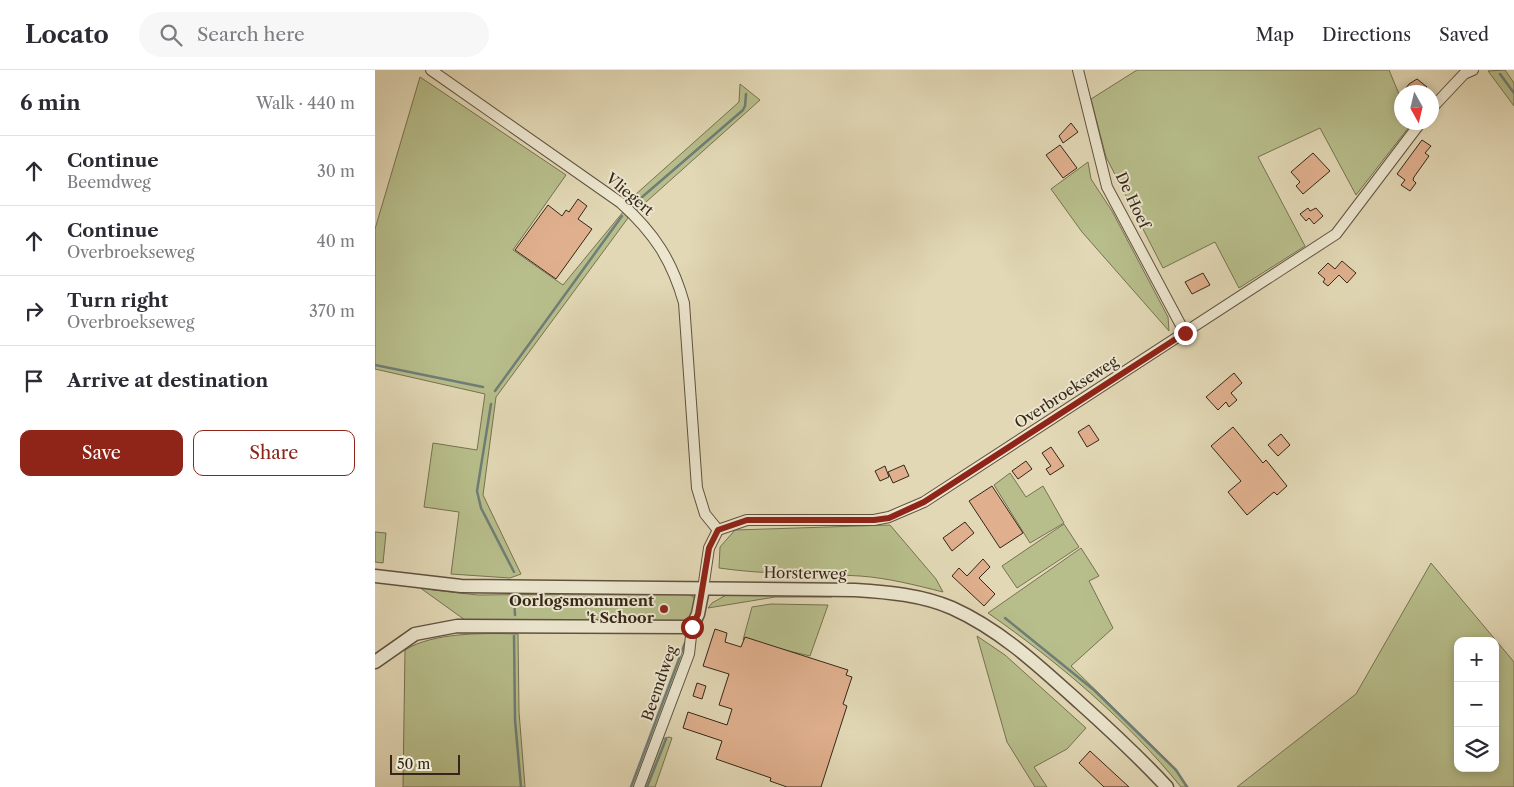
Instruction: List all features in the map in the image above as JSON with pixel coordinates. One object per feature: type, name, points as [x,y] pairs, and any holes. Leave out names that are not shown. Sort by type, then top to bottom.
[{"type":"street","name":"Vliegert","points":[[431,70],[621,203],[646,225],[665,254],[677,278],[684,303],[697,488],[705,514],[718,530]]},
{"type":"street","name":"De Hoef","points":[[1078,70],[1107,187],[1185,333]]},
{"type":"street","points":[[1439,101],[1464,74],[1473,70]]},
{"type":"street","name":"Overbroekseweg","points":[[718,530],[747,520],[874,520],[901,513],[924,502],[1335,234],[1415,130]]},
{"type":"street","points":[[703,589],[709,548],[718,530]]},
{"type":"street","name":"Horsterweg","points":[[375,576],[461,586],[876,591],[909,596],[951,607],[989,628],[1032,659],[1133,751],[1167,787]]},
{"type":"street","name":"Beemdweg","points":[[639,787],[689,654],[692,627],[698,614],[703,589]]},
{"type":"street","points":[[375,662],[415,634],[457,626],[692,627]]},
{"type":"green space","points":[[1137,70],[1389,70],[1395,85],[1394,130],[1407,130],[1356,195],[1320,128],[1258,157],[1305,246],[1239,288],[1215,242],[1163,268],[1106,157],[1091,99]]},
{"type":"green space","points":[[1505,70],[1514,83],[1514,106],[1488,71]]},
{"type":"green space","points":[[420,77],[566,175],[513,250],[563,285],[623,212],[628,218],[496,397],[483,495],[521,574],[510,578],[451,574],[459,512],[424,507],[433,443],[477,450],[485,394],[375,369],[375,229]]},
{"type":"green space","points":[[740,84],[760,100],[636,211],[626,203],[739,102]]},
{"type":"green space","points":[[1088,162],[1091,179],[1112,211],[1168,317],[1169,331],[1082,232],[1051,189]]},
{"type":"green space","points":[[1010,473],[1026,497],[1043,486],[1064,523],[1030,543],[994,485]]},
{"type":"green space","points":[[1064,524],[1079,547],[1017,588],[1002,566]]},
{"type":"green space","points":[[890,525],[936,579],[943,592],[870,577],[754,572],[719,568],[720,547],[735,530]]},
{"type":"green space","points":[[375,532],[386,533],[383,563],[375,562]]},
{"type":"green space","points":[[1081,548],[1099,576],[1089,581],[1113,628],[1071,666],[1170,763],[1188,787],[1181,787],[1138,738],[1091,693],[1040,651],[988,613]]},
{"type":"green space","points":[[1431,563],[1493,637],[1454,637],[1454,772],[1499,772],[1499,644],[1514,662],[1514,787],[1237,787],[1356,694]]},
{"type":"green space","points":[[419,587],[478,595],[687,593],[695,598],[697,605],[693,618],[682,622],[465,620]]},
{"type":"green space","points":[[728,594],[833,595],[832,597],[775,597],[708,608],[712,603]]},
{"type":"green space","points":[[771,604],[828,605],[810,656],[743,640],[752,607]]},
{"type":"green space","points":[[476,634],[518,634],[519,712],[525,787],[403,787],[405,650],[417,644],[445,637]]},
{"type":"green space","points":[[977,636],[1005,655],[1086,728],[1067,749],[1034,767],[1047,787],[1035,787],[1007,742]]},
{"type":"green space","points":[[672,738],[655,787],[643,787],[661,739]]},
{"type":"building","points":[[1417,79],[1424,85],[1408,85]]},
{"type":"building","points":[[1071,123],[1078,132],[1063,143],[1059,136]]},
{"type":"building","points":[[1422,140],[1431,146],[1425,153],[1429,156],[1414,177],[1413,180],[1416,183],[1410,191],[1401,185],[1405,180],[1397,174]]},
{"type":"building","points":[[1060,145],[1077,168],[1063,178],[1046,155]]},
{"type":"building","points":[[1313,153],[1330,171],[1303,194],[1296,186],[1300,182],[1291,172]]},
{"type":"building","points":[[578,199],[587,206],[578,219],[592,229],[556,279],[515,250],[548,205],[562,216],[566,210],[569,212]]},
{"type":"building","points":[[1308,208],[1310,211],[1316,208],[1323,216],[1314,224],[1309,218],[1306,221],[1300,214]]},
{"type":"building","points":[[1342,261],[1356,273],[1347,283],[1339,275],[1328,286],[1323,282],[1325,279],[1318,273],[1328,263],[1335,269]]},
{"type":"building","points":[[1203,273],[1210,285],[1192,294],[1185,282]]},
{"type":"building","points":[[1234,373],[1242,383],[1231,393],[1237,400],[1229,407],[1226,402],[1218,410],[1206,397]]},
{"type":"building","points":[[1089,425],[1099,440],[1087,447],[1078,432]]},
{"type":"building","points":[[1233,427],[1263,463],[1266,460],[1287,486],[1277,495],[1274,492],[1247,515],[1228,492],[1241,481],[1211,446]]},
{"type":"building","points":[[1281,434],[1290,445],[1278,456],[1268,445]]},
{"type":"building","points":[[1051,447],[1064,466],[1050,475],[1046,469],[1051,466],[1042,453]]},
{"type":"building","points":[[1026,461],[1032,469],[1018,479],[1012,471]]},
{"type":"building","points":[[904,465],[909,476],[893,483],[888,472]]},
{"type":"building","points":[[885,466],[889,477],[880,481],[875,471]]},
{"type":"building","points":[[992,486],[1023,533],[1000,548],[969,501]]},
{"type":"building","points":[[965,522],[974,533],[952,551],[943,538]]},
{"type":"building","points":[[983,559],[990,567],[979,578],[995,594],[984,606],[952,576],[959,568],[967,576]]},
{"type":"building","points":[[715,629],[727,633],[725,642],[741,647],[745,637],[848,670],[846,675],[852,677],[843,704],[847,706],[821,787],[787,787],[770,781],[771,778],[716,759],[722,741],[683,728],[688,712],[727,725],[732,709],[719,705],[729,674],[703,666]]},
{"type":"building","points":[[697,683],[706,686],[702,699],[693,696]]},
{"type":"building","points":[[1090,751],[1129,787],[1104,787],[1079,763]]},
{"type":"waterway","points":[[1500,74],[1514,93]]},
{"type":"waterway","points":[[634,204],[743,110],[746,94]]},
{"type":"waterway","points":[[495,391],[622,216]]},
{"type":"waterway","points":[[375,365],[483,387]]},
{"type":"waterway","points":[[491,404],[477,491],[481,508],[514,572]]},
{"type":"waterway","points":[[514,598],[515,615]]},
{"type":"waterway","points":[[1005,618],[1094,690],[1176,770],[1187,787]]},
{"type":"waterway","points":[[514,636],[515,720],[521,787]]},
{"type":"waterway","points":[[631,787],[685,643]]},
{"type":"waterway","points":[[647,787],[666,739]]},
{"type":"place","name":"Oorlogsmonument 't Schoor","points":[[664,609]]},
{"type":"route","points":[[692,627],[698,614],[709,548],[718,530],[747,520],[874,520],[889,518],[901,513],[924,502],[1185,333]]}]
